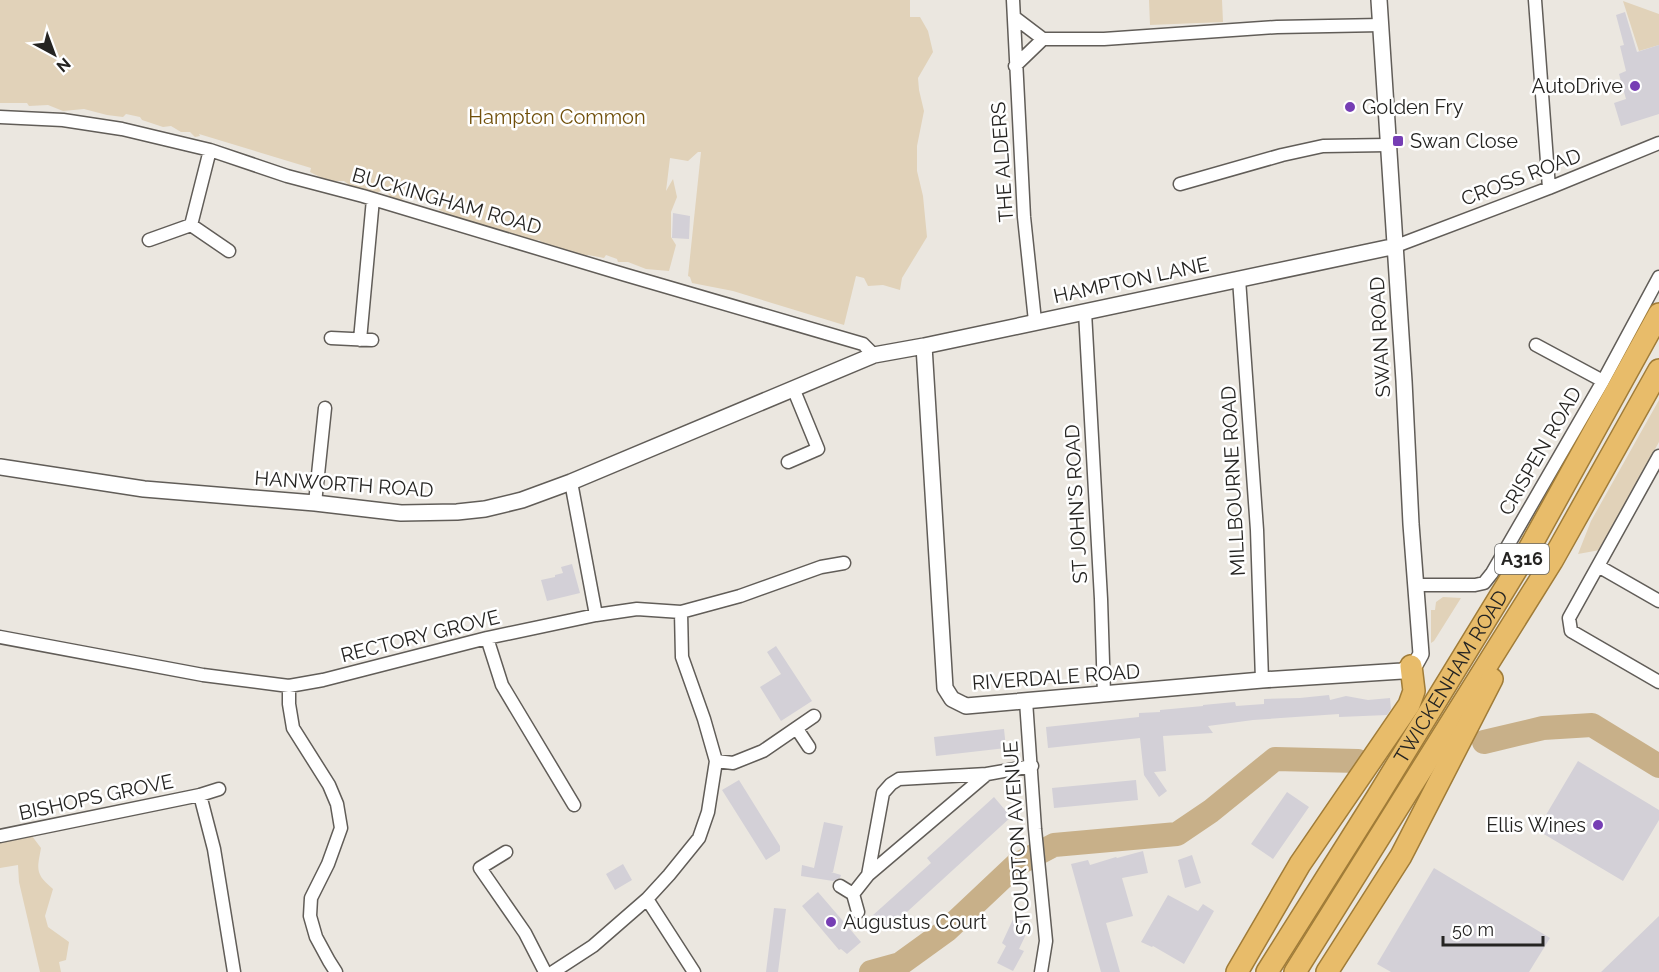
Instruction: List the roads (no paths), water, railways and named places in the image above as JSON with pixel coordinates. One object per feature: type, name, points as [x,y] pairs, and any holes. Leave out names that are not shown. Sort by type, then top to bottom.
[{"type":"highway","name":"TWICKENHAM ROAD","points":[[1267,972],[1529,549],[1659,314]]},
{"type":"highway","name":"TWICKENHAM ROAD","points":[[1294,972],[1552,561],[1659,370]]},
{"type":"highway","points":[[1328,972],[1401,856],[1552,561]]},
{"type":"highway","points":[[1237,972],[1300,864],[1409,705],[1414,691],[1411,666]]},
{"type":"highway","points":[[1246,972],[1376,799]]},
{"type":"street","name":"THE ALDERS","points":[[1013,0],[1024,217],[1035,321]]},
{"type":"street","name":"SWAN ROAD","points":[[1379,0],[1421,654],[1411,666]]},
{"type":"street","points":[[1535,0],[1549,188]]},
{"type":"street","points":[[1014,17],[1043,39],[1104,39],[1277,27],[1381,25]]},
{"type":"street","points":[[1016,66],[1043,39]]},
{"type":"street","name":"BUCKINGHAM ROAD","points":[[0,117],[63,120],[122,129],[210,150],[287,176],[863,344],[874,355]]},
{"type":"street","name":"CROSS ROAD","points":[[1396,246],[1659,143]]},
{"type":"street","points":[[1180,184],[1282,155],[1323,146],[1388,145]]},
{"type":"street","points":[[192,225],[210,150]]},
{"type":"street","points":[[331,338],[366,340],[372,199]]},
{"type":"street","points":[[149,240],[192,225]]},
{"type":"street","points":[[192,225],[229,251]]},
{"type":"street","name":"HAMPTON LANE","points":[[874,355],[1396,246]]},
{"type":"street","name":"CRISPEN ROAD","points":[[1417,585],[1474,585],[1484,582],[1492,573],[1603,381],[1659,277]]},
{"type":"street","name":"MILLBOURNE ROAD","points":[[1239,279],[1257,530],[1262,680]]},
{"type":"street","name":"ST JOHN'S ROAD","points":[[1085,312],[1104,694]]},
{"type":"street","points":[[1536,345],[1603,381]]},
{"type":"street","name":"RIVERDALE ROAD","points":[[924,346],[945,688],[952,699],[966,706],[1402,670],[1411,666]]},
{"type":"street","name":"HANWORTH ROAD","points":[[0,467],[144,489],[315,503],[401,513],[485,509],[522,500],[571,482],[874,355]]},
{"type":"street","points":[[788,462],[818,449],[792,388]]},
{"type":"street","points":[[315,503],[325,408]]},
{"type":"street","points":[[1659,456],[1656,470],[1569,618],[1571,631],[1659,682]]},
{"type":"street","points":[[571,482],[596,615]]},
{"type":"street","name":"RECTORY GROVE","points":[[0,637],[203,675],[289,686],[323,680],[487,638],[596,615],[637,609],[681,612],[740,596],[821,567],[844,563]]},
{"type":"street","points":[[1598,566],[1659,601]]},
{"type":"street","points":[[553,972],[593,946],[647,898],[699,838],[708,812],[716,761],[682,657],[681,612]]},
{"type":"street","points":[[487,638],[502,685],[574,805]]},
{"type":"street","points":[[289,686],[293,728],[329,785],[337,804],[341,828],[328,864],[311,898],[310,916],[316,937],[336,972]]},
{"type":"street","name":"STOURTON AVENUE","points":[[1026,701],[1039,879],[1046,941],[1041,972]]},
{"type":"street","points":[[716,761],[733,763],[763,751],[814,716]]},
{"type":"street","points":[[797,729],[808,747]]},
{"type":"street","points":[[868,875],[883,793],[891,784],[899,779],[987,774],[1032,766]]},
{"type":"street","points":[[853,894],[868,875],[987,774]]},
{"type":"street","name":"BISHOPS GROVE","points":[[0,836],[200,795],[219,789]]},
{"type":"street","name":"BISHOPS GROVE","points":[[200,795],[214,849],[234,972]]},
{"type":"street","points":[[506,852],[480,868],[525,933],[545,972]]},
{"type":"street","points":[[840,886],[853,894],[858,912]]},
{"type":"street","points":[[647,898],[693,972]]},
{"type":"waterway","points":[[1484,742],[1543,728],[1592,725],[1659,766]]},
{"type":"waterway","points":[[871,972],[900,964],[947,930],[1016,865],[1054,845],[1177,834],[1211,811],[1275,759],[1358,761]]},
{"type":"place","name":"AutoDrive","points":[[1635,86]]},
{"type":"place","name":"Golden Fry","points":[[1350,107]]},
{"type":"place","name":"Swan Close","points":[[1398,141]]},
{"type":"place","name":"Ellis Wines","points":[[1598,825]]},
{"type":"place","name":"Augustus Court","points":[[831,922]]},
{"type":"park label","name":"Hampton Common","points":[[557,117]]}]
